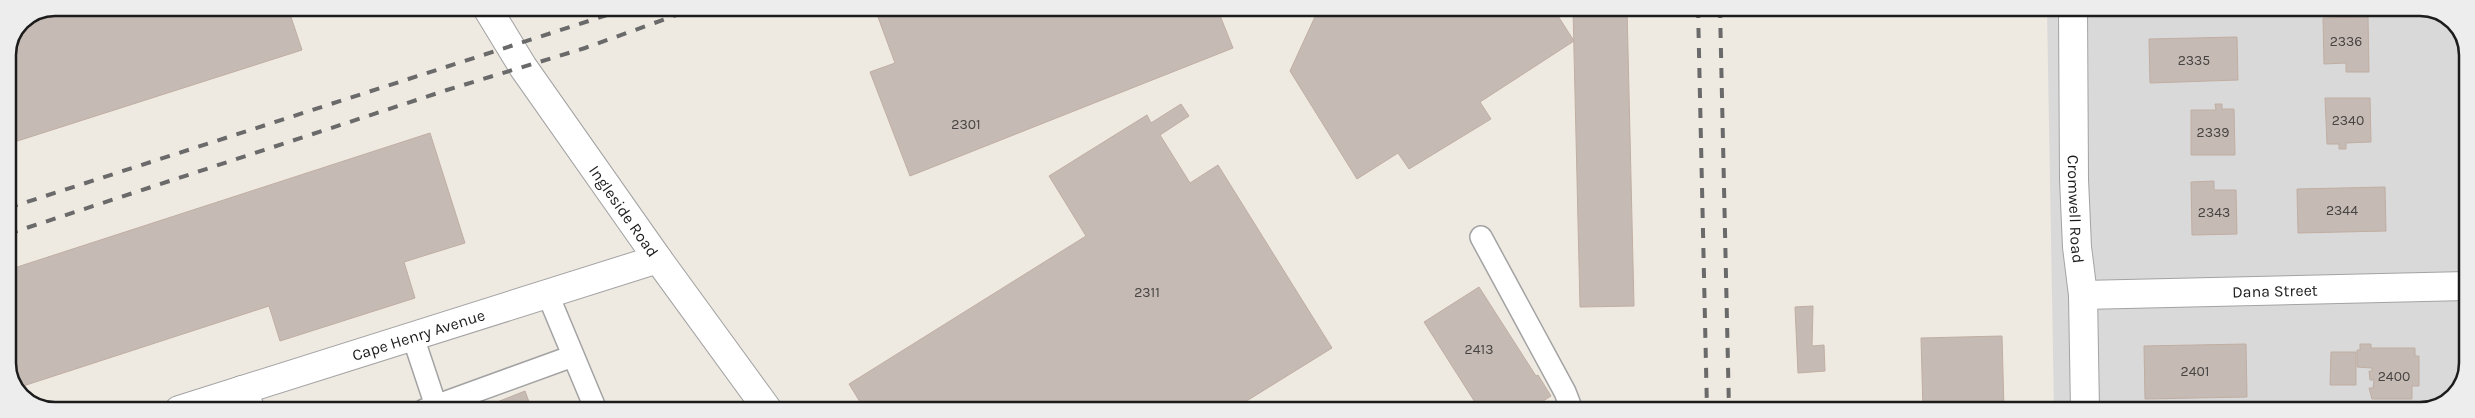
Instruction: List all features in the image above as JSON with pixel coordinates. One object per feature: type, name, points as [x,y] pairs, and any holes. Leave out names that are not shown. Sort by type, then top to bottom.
[{"type":"street","name":"Ingleside Road","points":[[492,16],[523,67],[658,259],[762,401]]},
{"type":"street","name":"Cromwell Road","points":[[2073,17],[2074,179],[2083,295],[2085,402]]},
{"type":"street","name":"Cape Henry Avenue","points":[[246,400],[413,336],[658,259]]},
{"type":"street","name":"Dana Street","points":[[2083,295],[2458,286]]},
{"type":"lane","points":[[1481,237],[1569,402]]},
{"type":"lane","points":[[548,295],[592,401]]},
{"type":"lane","points":[[413,336],[428,401]]},
{"type":"lane","points":[[449,401],[573,356]]},
{"type":"shaded area","points":[[2047,17],[2425,17],[2433,18],[2444,24],[2456,40],[2459,52],[2458,368],[2454,382],[2446,392],[2433,400],[2420,402],[2054,402]]},
{"type":"building","points":[[55,16],[291,16],[302,50],[16,141],[17,47],[23,33],[40,19]]},
{"type":"building","points":[[1220,16],[1233,48],[910,176],[870,72],[895,63],[878,17]]},
{"type":"building","points":[[1315,17],[1558,17],[1574,41],[1480,102],[1491,119],[1409,169],[1398,153],[1357,179],[1290,71]]},
{"type":"building","points":[[1573,17],[1627,17],[1634,306],[1580,307]]},
{"type":"building","points":[[2368,17],[2369,72],[2346,72],[2346,63],[2324,64],[2323,18]]},
{"type":"building","points":[[2237,37],[2238,80],[2150,83],[2149,39]]},
{"type":"building","points":[[2325,98],[2370,98],[2371,142],[2346,143],[2346,149],[2339,149],[2339,144],[2327,144]]},
{"type":"building","points":[[1181,104],[1189,116],[1160,135],[1190,183],[1218,165],[1332,348],[1246,402],[860,401],[849,384],[1086,236],[1049,176],[1147,115],[1151,123]]},
{"type":"building","points":[[2215,104],[2222,104],[2222,109],[2234,109],[2235,155],[2191,155],[2191,110],[2216,110]]},
{"type":"building","points":[[430,133],[465,243],[404,262],[415,298],[280,341],[269,306],[24,386],[19,378],[16,366],[16,267]]},
{"type":"building","points":[[2214,181],[2214,190],[2236,190],[2237,234],[2192,235],[2191,182]]},
{"type":"building","points":[[2385,187],[2386,231],[2298,233],[2297,189]]},
{"type":"building","points":[[1479,287],[1551,396],[1542,402],[1475,402],[1424,322]]},
{"type":"building","points":[[1813,306],[1812,346],[1824,345],[1825,371],[1798,373],[1795,307]]},
{"type":"building","points":[[2002,336],[2004,402],[1923,402],[1921,338]]},
{"type":"building","points":[[2246,344],[2247,397],[2145,399],[2144,346]]},
{"type":"building","points":[[2360,344],[2371,344],[2371,348],[2415,348],[2415,356],[2419,356],[2419,386],[2412,386],[2412,399],[2372,399],[2369,388],[2373,388],[2374,380],[2370,380],[2369,371],[2372,371],[2372,368],[2357,367],[2357,350],[2360,350]]},
{"type":"building","points":[[2331,352],[2356,352],[2356,385],[2330,385]]},
{"type":"building","points":[[525,391],[529,401],[499,401]]},
{"type":"railway","points":[[16,205],[603,16]]},
{"type":"railway","points":[[16,231],[447,90],[585,48],[673,16]]},
{"type":"railway","points":[[1698,17],[1707,402]]},
{"type":"railway","points":[[1720,17],[1729,402]]}]
